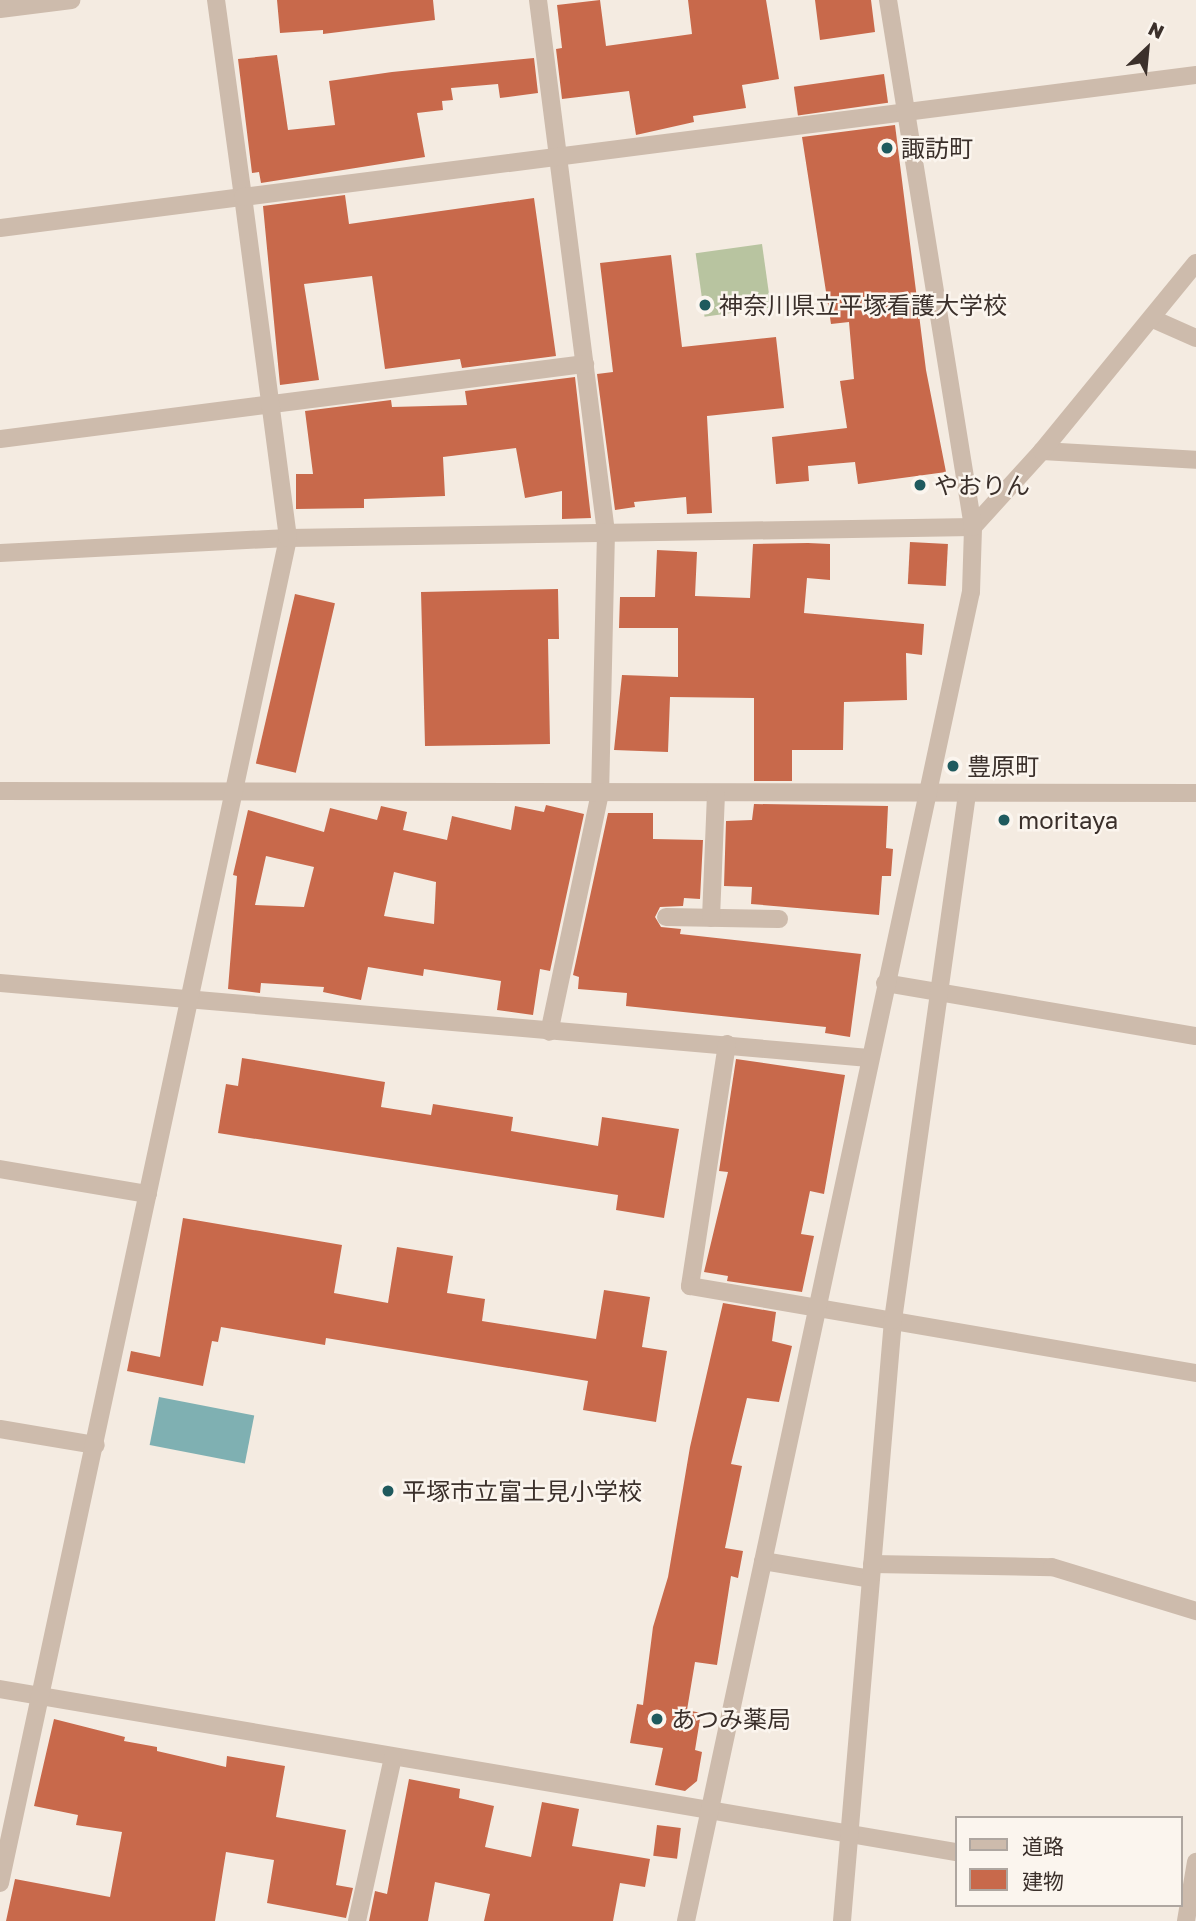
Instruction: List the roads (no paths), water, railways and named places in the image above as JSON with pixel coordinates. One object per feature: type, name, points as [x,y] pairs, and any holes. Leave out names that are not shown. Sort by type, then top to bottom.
[{"type":"street","points":[[0,9],[71,0]]},
{"type":"street","points":[[0,1883],[236,792],[288,538],[268,407],[216,0]]},
{"type":"street","points":[[538,0],[606,532],[600,793],[549,1032]]},
{"type":"street","points":[[685,1921],[971,592],[973,527],[888,0]]},
{"type":"street","points":[[0,228],[1196,75]]},
{"type":"street","points":[[0,553],[288,538],[973,527],[1042,451],[1153,319],[1196,263]]},
{"type":"street","points":[[1153,319],[1196,338]]},
{"type":"street","points":[[0,439],[268,407],[585,364]]},
{"type":"street","points":[[1042,451],[1196,460]]},
{"type":"street","points":[[0,791],[1196,793]]},
{"type":"street","points":[[711,918],[716,794]]},
{"type":"street","points":[[842,1921],[893,1320],[967,794]]},
{"type":"street","points":[[666,917],[779,919]]},
{"type":"street","points":[[0,983],[869,1058]]},
{"type":"street","points":[[885,983],[1196,1036]]},
{"type":"street","points":[[727,1044],[690,1286],[1196,1373]]},
{"type":"street","points":[[0,1169],[148,1194]]},
{"type":"street","points":[[0,1429],[96,1445]]},
{"type":"street","points":[[763,1561],[872,1572],[1052,1567],[1196,1611]]},
{"type":"street","points":[[0,1689],[954,1852]]},
{"type":"street","points":[[357,1921],[393,1757]]},
{"type":"street","points":[[1186,1921],[1196,1862]]},
{"type":"water","points":[[159,1397],[254,1416],[245,1464],[150,1445]]},
{"type":"place","name":"諏訪町","points":[[887,148]]},
{"type":"place","name":"神奈川県立平塚看護大学校","points":[[705,305]]},
{"type":"place","name":"やおりん","points":[[920,485]]},
{"type":"place","name":"豊原町","points":[[953,766]]},
{"type":"place","name":"moritaya","points":[[1004,820]]},
{"type":"place","name":"平塚市立富士見小学校","points":[[388,1491]]},
{"type":"place","name":"あつみ薬局","points":[[657,1719]]}]
